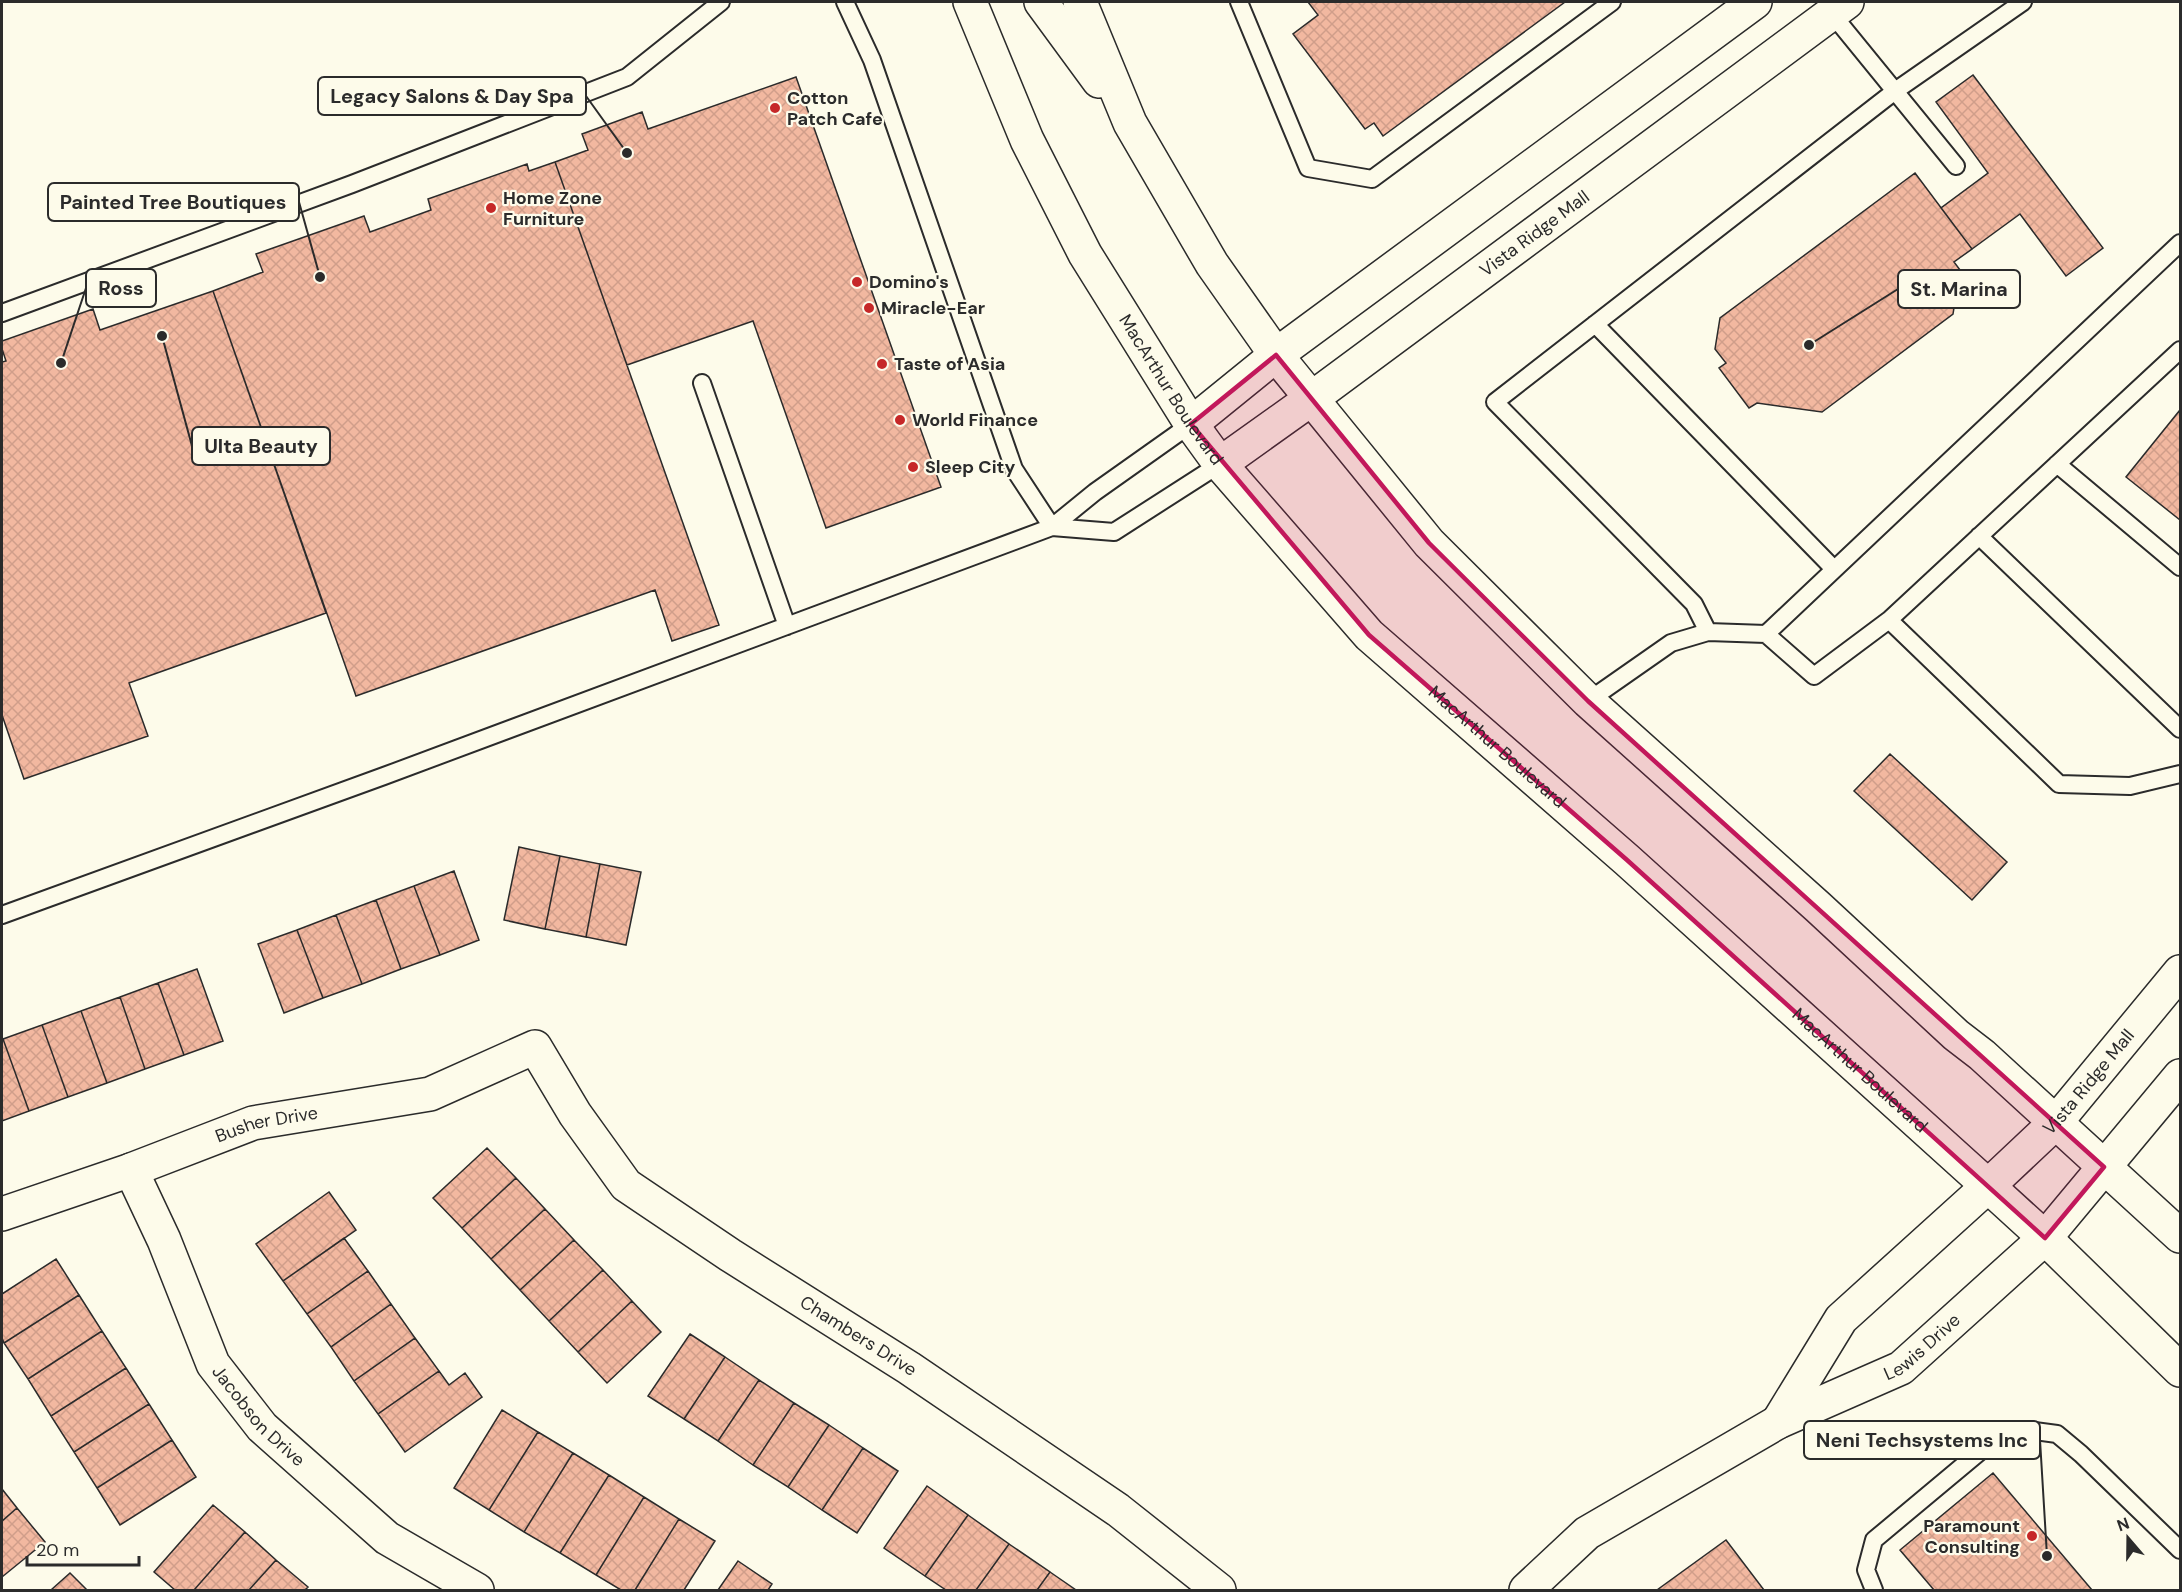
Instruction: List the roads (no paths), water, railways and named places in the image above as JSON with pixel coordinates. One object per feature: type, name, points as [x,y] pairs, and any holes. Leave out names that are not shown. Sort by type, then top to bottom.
[{"type":"street","name":"MacArthur Boulevard","points":[[970,2],[1027,140],[1085,254],[1191,424],[1220,464],[1369,635],[1628,860],[2045,1238],[2181,1370]]},
{"type":"street","points":[[1041,2],[1130,123],[1212,264],[1276,355],[1429,543],[1588,701],[2181,1236]]},
{"type":"street","points":[[1080,2],[1130,123]]},
{"type":"street","points":[[1191,424],[1276,355],[1755,2]]},
{"type":"street","name":"Vista Ridge Mall","points":[[1220,464],[1311,399],[1833,5]]},
{"type":"street","name":"Vista Ridge Mall","points":[[1988,1186],[2056,1122],[2181,972]]},
{"type":"street","name":"Busher Drive","points":[[2,1214],[131,1170],[253,1123],[430,1094],[535,1047]]},
{"type":"street","name":"Chambers Drive","points":[[535,1047],[575,1114],[626,1185],[730,1255],[909,1368],[1118,1510],[1219,1590]]},
{"type":"street","points":[[2045,1238],[2181,1076]]},
{"type":"street","name":"Jacobson Drive","points":[[131,1170],[164,1240],[213,1364],[262,1427],[387,1538],[477,1590]]},
{"type":"street","name":"Lewis Drive","points":[[1778,1422],[1841,1319],[1988,1186]]},
{"type":"street","name":"Lewis Drive","points":[[1526,1590],[1587,1533],[1778,1422],[1901,1368],[2045,1238]]},
{"type":"lane","points":[[2,314],[341,188],[627,77],[721,2]]},
{"type":"lane","points":[[845,2],[872,60],[1014,470],[1052,527]]},
{"type":"lane","points":[[1239,2],[1308,168],[1372,179],[1612,2]]},
{"type":"lane","points":[[1708,633],[1694,604],[1495,402],[1895,91],[2023,2]]},
{"type":"lane","points":[[1833,5],[1895,91],[1956,166]]},
{"type":"lane","points":[[1766,634],[2181,243]]},
{"type":"lane","points":[[1595,324],[1834,569]]},
{"type":"lane","points":[[1588,701],[1671,643],[1708,633],[1766,634],[1814,676],[1889,620],[2181,350]]},
{"type":"lane","points":[[702,382],[787,626]]},
{"type":"lane","points":[[2,915],[384,776],[1052,527],[1095,492],[1191,424]]},
{"type":"lane","points":[[1052,527],[1114,532],[1220,464]]},
{"type":"lane","points":[[2057,464],[2181,567]]},
{"type":"lane","points":[[1979,536],[2181,729]]},
{"type":"lane","points":[[1889,620],[2059,784],[2130,786],[2181,774]]},
{"type":"lane","points":[[1874,1590],[1866,1570],[1874,1540],[1989,1444],[2028,1430],[2056,1434],[2081,1454],[2181,1550]]},
{"type":"place","name":"Cotton Patch Cafe","points":[[775,108]]},
{"type":"place","name":"Legacy Salons & Day Spa","points":[[627,153]]},
{"type":"place","name":"Home Zone Furniture","points":[[491,208]]},
{"type":"place","name":"Painted Tree Boutiques","points":[[320,277]]},
{"type":"place","name":"Domino's","points":[[857,282]]},
{"type":"place","name":"Miracle-Ear","points":[[869,308]]},
{"type":"place","name":"Ulta Beauty","points":[[162,336]]},
{"type":"place","name":"St. Marina","points":[[1809,345]]},
{"type":"place","name":"Ross","points":[[61,363]]},
{"type":"place","name":"Taste of Asia","points":[[882,364]]},
{"type":"place","name":"World Finance","points":[[900,420]]},
{"type":"place","name":"Sleep City","points":[[913,467]]},
{"type":"place","name":"Paramount Consulting","points":[[2032,1536]]},
{"type":"place","name":"Neni Techsystems Inc","points":[[2047,1556]]}]
